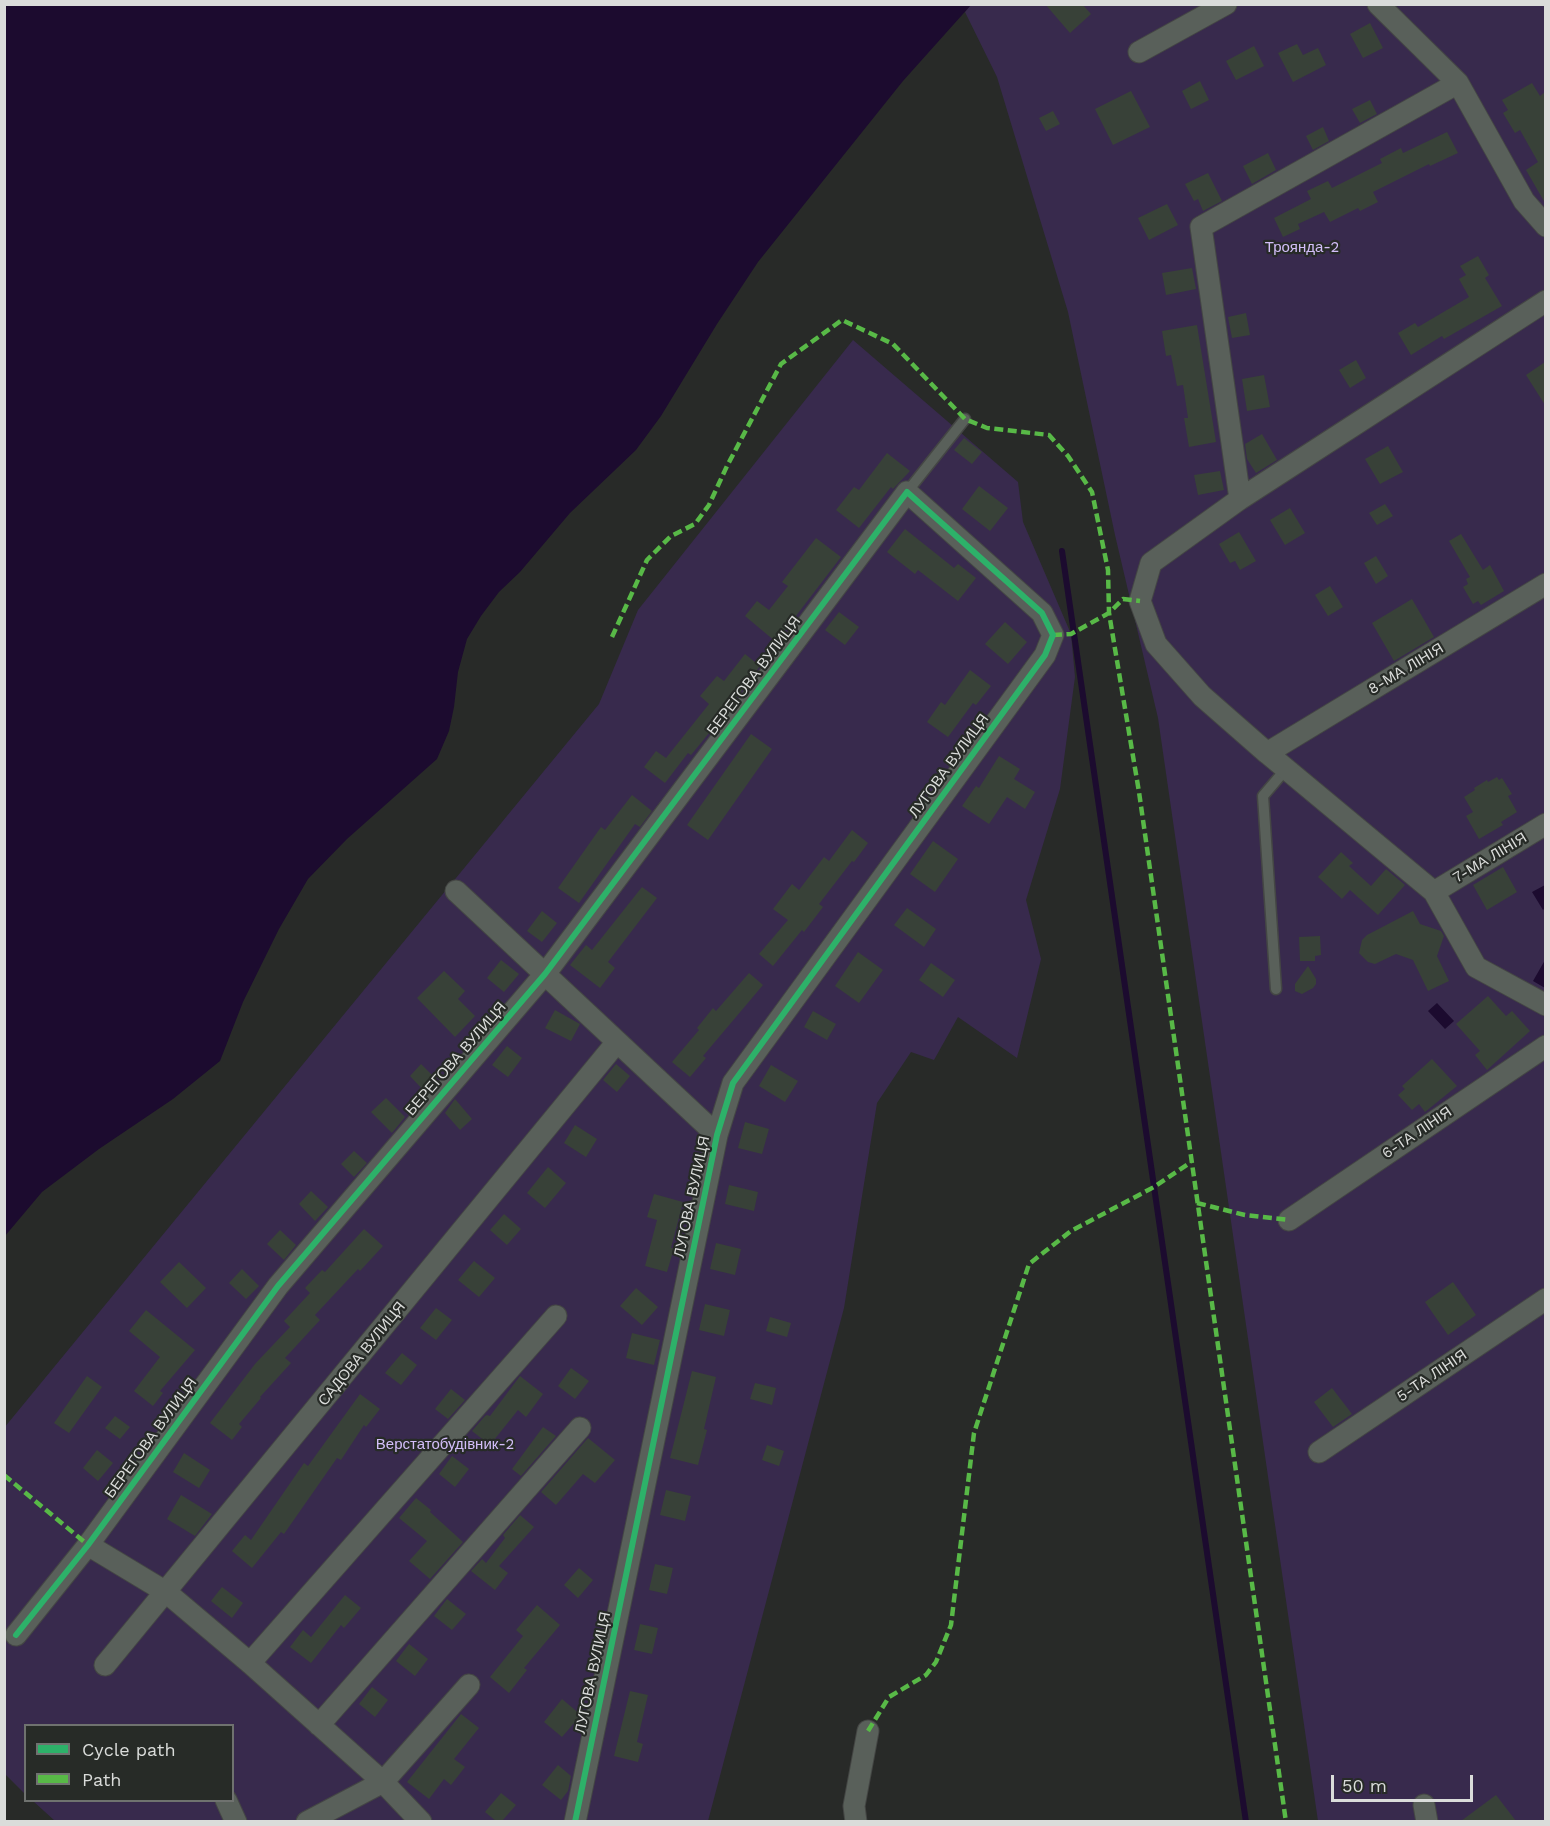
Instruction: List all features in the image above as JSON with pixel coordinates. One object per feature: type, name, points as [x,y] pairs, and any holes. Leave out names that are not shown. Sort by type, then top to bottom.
[{"type":"street","points":[[1139,52],[1226,4]]},
{"type":"street","points":[[1378,4],[1458,83],[1524,201],[1545,226]]},
{"type":"street","points":[[1240,499],[1201,227],[1458,83]]},
{"type":"street","points":[[1545,301],[1240,499],[1151,563],[1140,602],[1156,644],[1202,696],[1434,892],[1476,967],[1545,1005]]},
{"type":"street","name":"ЛУГОВА ВУЛИЦЯ","points":[[574,1821],[717,1135],[733,1083],[1045,655],[1053,635],[1042,614],[907,492]]},
{"type":"street","name":"БЕРЕГОВА ВУЛИЦЯ","points":[[16,1635],[88,1545],[278,1286],[545,974],[907,492]]},
{"type":"street","name":"8-МА ЛІНІЯ","points":[[1267,753],[1545,584]]},
{"type":"street","name":"7-МА ЛІНІЯ","points":[[1434,892],[1545,824]]},
{"type":"street","points":[[456,891],[717,1135]]},
{"type":"street","name":"САДОВА ВУЛИЦЯ","points":[[105,1665],[617,1042]]},
{"type":"street","name":"6-ТА ЛІНІЯ","points":[[1289,1220],[1545,1046]]},
{"type":"street","name":"5-ТА ЛІНІЯ","points":[[1319,1452],[1545,1299]]},
{"type":"street","points":[[250,1663],[556,1316]]},
{"type":"street","points":[[319,1725],[580,1428]]},
{"type":"street","points":[[88,1545],[166,1592],[250,1663],[382,1782],[421,1821]]},
{"type":"street","points":[[307,1821],[382,1782],[469,1685]]},
{"type":"street","points":[[856,1821],[854,1806],[868,1731]]},
{"type":"street","points":[[227,1802],[236,1821]]},
{"type":"lane","points":[[907,492],[964,420]]},
{"type":"lane","points":[[1276,989],[1263,796],[1286,769]]},
{"type":"green space","name":"Троянда-2","points":[[971,4],[1545,5],[1545,1821],[1318,1821],[1158,718],[1115,535],[1068,312],[997,77],[965,12]]},
{"type":"green space","name":"Верстатобудівник-2","points":[[853,340],[1018,482],[1023,522],[1071,634],[1075,677],[1060,789],[1026,900],[1041,959],[1017,1058],[958,1017],[934,1060],[911,1052],[877,1103],[844,1308],[708,1821],[55,1821],[34,1802],[234,1802],[234,1724],[24,1724],[24,1793],[5,1774],[4,1428],[599,704],[638,610]]},
{"type":"shaded area","points":[[5,4],[971,5],[903,81],[758,262],[661,416],[636,450],[570,513],[520,572],[499,592],[481,616],[467,639],[458,672],[449,731],[437,759],[347,839],[308,879],[279,929],[243,1002],[220,1061],[173,1099],[99,1149],[42,1192],[5,1236]]},
{"type":"shaded area","points":[[1545,885],[1545,908],[1543,910],[1532,892]]},
{"type":"shaded area","points":[[1545,960],[1545,988],[1533,981]]},
{"type":"shaded area","points":[[1437,1003],[1454,1021],[1445,1029],[1428,1011]]},
{"type":"building","points":[[1045,4],[1082,4],[1091,14],[1070,33]]},
{"type":"building","points":[[1370,23],[1383,48],[1363,58],[1350,34]]},
{"type":"building","points":[[1297,44],[1303,55],[1318,48],[1326,65],[1293,82],[1278,53]]},
{"type":"building","points":[[1254,46],[1264,66],[1236,80],[1226,61]]},
{"type":"building","points":[[1200,81],[1209,100],[1191,109],[1182,91]]},
{"type":"building","points":[[1532,83],[1540,96],[1545,92],[1545,203],[1526,170],[1538,162],[1520,130],[1515,133],[1503,113],[1508,110],[1502,100]]},
{"type":"building","points":[[1131,91],[1150,127],[1113,145],[1095,109]]},
{"type":"building","points":[[1370,100],[1377,114],[1360,123],[1352,109]]},
{"type":"building","points":[[1053,111],[1060,124],[1046,131],[1039,118]]},
{"type":"building","points":[[1323,127],[1329,141],[1313,150],[1306,136]]},
{"type":"building","points":[[1447,132],[1458,153],[1430,166],[1429,164],[1373,192],[1378,202],[1360,211],[1358,208],[1330,222],[1324,212],[1298,224],[1300,229],[1283,237],[1274,218],[1311,199],[1307,191],[1328,181],[1332,188],[1382,163],[1380,159],[1401,148],[1403,153]]},
{"type":"building","points":[[1268,153],[1276,170],[1252,184],[1243,166]]},
{"type":"building","points":[[1208,173],[1222,201],[1203,211],[1198,199],[1194,201],[1185,184]]},
{"type":"building","points":[[1167,204],[1178,225],[1149,240],[1138,218]]},
{"type":"building","points":[[1478,256],[1489,275],[1485,278],[1502,306],[1444,339],[1442,336],[1411,355],[1398,333],[1415,323],[1418,327],[1469,297],[1459,279],[1466,275],[1460,266]]},
{"type":"building","points":[[1192,268],[1196,289],[1166,295],[1162,273]]},
{"type":"building","points":[[1246,313],[1250,335],[1232,338],[1228,317]]},
{"type":"building","points":[[1197,325],[1216,442],[1189,447],[1184,418],[1188,418],[1183,385],[1177,386],[1171,355],[1166,356],[1162,331]]},
{"type":"building","points":[[1356,360],[1366,378],[1350,388],[1339,370]]},
{"type":"building","points":[[1545,362],[1545,405],[1526,375]]},
{"type":"building","points":[[1264,375],[1270,407],[1247,411],[1242,379]]},
{"type":"building","points":[[1262,434],[1277,460],[1256,473],[1247,459],[1245,444]]},
{"type":"building","points":[[964,438],[982,452],[972,464],[954,450]]},
{"type":"building","points":[[1388,446],[1403,472],[1380,484],[1365,459]]},
{"type":"building","points":[[887,453],[910,471],[893,489],[891,487],[859,528],[836,510],[854,487],[859,490]]},
{"type":"building","points":[[1220,471],[1224,490],[1198,495],[1194,475]]},
{"type":"building","points":[[979,486],[1008,508],[990,531],[962,509]]},
{"type":"building","points":[[1385,504],[1393,516],[1377,525],[1369,513]]},
{"type":"building","points":[[1290,508],[1305,533],[1285,545],[1270,520]]},
{"type":"building","points":[[905,529],[954,568],[958,564],[976,578],[958,601],[918,570],[915,574],[887,552]]},
{"type":"building","points":[[1239,532],[1256,561],[1240,570],[1235,561],[1230,563],[1219,544]]},
{"type":"building","points":[[1461,534],[1483,570],[1490,565],[1504,591],[1481,605],[1478,601],[1473,604],[1463,587],[1468,584],[1466,579],[1470,577],[1449,541]]},
{"type":"building","points":[[816,538],[841,557],[776,642],[745,616],[757,601],[769,610],[788,586],[782,582]]},
{"type":"building","points":[[1376,556],[1388,576],[1376,584],[1364,563]]},
{"type":"building","points":[[1330,586],[1343,607],[1328,616],[1315,595]]},
{"type":"building","points":[[1412,599],[1434,637],[1394,661],[1372,623]]},
{"type":"building","points":[[839,612],[859,627],[845,645],[825,630]]},
{"type":"building","points":[[1005,622],[1027,642],[1008,664],[985,644]]},
{"type":"building","points":[[745,654],[760,666],[723,716],[691,755],[688,753],[665,783],[644,767],[656,751],[666,758],[709,704],[700,696],[717,676],[724,681]]},
{"type":"building","points":[[970,670],[991,686],[976,705],[973,703],[948,737],[927,722],[941,702],[945,705]]},
{"type":"building","points":[[751,734],[772,749],[708,840],[687,825]]},
{"type":"building","points":[[999,756],[1020,769],[1014,779],[1035,792],[1025,809],[1007,797],[989,824],[962,806],[976,786],[979,788]]},
{"type":"building","points":[[1497,777],[1499,780],[1502,778],[1512,794],[1508,796],[1517,812],[1501,822],[1503,825],[1479,839],[1466,816],[1473,812],[1464,797],[1487,780],[1488,782]]},
{"type":"building","points":[[632,795],[652,811],[640,827],[635,824],[579,903],[558,888],[601,827],[605,830]]},
{"type":"building","points":[[852,830],[868,843],[819,904],[823,907],[804,932],[802,930],[773,966],[759,954],[788,920],[773,909],[792,884],[799,890],[824,857],[829,861]]},
{"type":"building","points":[[933,841],[958,859],[935,892],[910,874]]},
{"type":"building","points":[[1341,852],[1353,863],[1349,866],[1371,886],[1386,869],[1405,885],[1378,915],[1350,890],[1342,899],[1318,877]]},
{"type":"building","points":[[1503,867],[1517,892],[1487,910],[1473,885]]},
{"type":"building","points":[[642,887],[657,898],[608,962],[615,968],[600,988],[570,965],[586,945],[592,950]]},
{"type":"building","points":[[907,908],[936,929],[924,947],[894,925]]},
{"type":"building","points":[[542,911],[557,923],[542,942],[527,931]]},
{"type":"building","points":[[1413,911],[1420,924],[1441,931],[1444,936],[1437,956],[1449,981],[1428,991],[1413,960],[1396,954],[1375,964],[1368,962],[1359,953],[1362,940],[1367,935]]},
{"type":"building","points":[[1320,936],[1321,955],[1315,956],[1315,961],[1300,961],[1299,937]]},
{"type":"building","points":[[858,952],[883,970],[859,1003],[835,986]]},
{"type":"building","points":[[501,960],[519,974],[504,992],[487,978]]},
{"type":"building","points":[[931,963],[955,980],[943,997],[919,980]]},
{"type":"building","points":[[1308,966],[1316,979],[1316,984],[1302,994],[1295,991],[1295,984]]},
{"type":"building","points":[[444,971],[465,991],[458,999],[475,1016],[455,1037],[417,998]]},
{"type":"building","points":[[749,973],[763,985],[703,1056],[706,1058],[690,1077],[672,1062],[699,1030],[697,1028],[713,1008],[716,1011]]},
{"type":"building","points":[[1488,996],[1506,1016],[1512,1011],[1530,1031],[1487,1070],[1475,1055],[1480,1051],[1456,1024]]},
{"type":"building","points":[[555,1010],[580,1024],[571,1041],[545,1028]]},
{"type":"building","points":[[813,1011],[836,1024],[827,1040],[804,1027]]},
{"type":"building","points":[[507,1046],[522,1058],[508,1077],[492,1065]]},
{"type":"building","points":[[1432,1059],[1457,1086],[1425,1112],[1419,1104],[1412,1110],[1398,1095],[1405,1089],[1402,1086]]},
{"type":"building","points":[[421,1064],[437,1080],[426,1093],[410,1076]]},
{"type":"building","points":[[616,1064],[630,1076],[617,1092],[603,1080]]},
{"type":"building","points":[[771,1065],[798,1081],[785,1102],[759,1086]]},
{"type":"building","points":[[386,1098],[405,1117],[392,1133],[371,1112]]},
{"type":"building","points":[[455,1099],[472,1119],[460,1130],[445,1113]]},
{"type":"building","points":[[745,1122],[769,1129],[762,1154],[738,1148]]},
{"type":"building","points":[[575,1125],[597,1139],[586,1157],[564,1143]]},
{"type":"building","points":[[354,1151],[367,1163],[354,1177],[341,1164]]},
{"type":"building","points":[[548,1167],[566,1183],[545,1208],[527,1193]]},
{"type":"building","points":[[729,1185],[758,1192],[754,1211],[725,1204]]},
{"type":"building","points":[[311,1191],[328,1207],[315,1221],[299,1204]]},
{"type":"building","points":[[654,1194],[683,1202],[667,1272],[645,1266],[657,1220],[647,1217]]},
{"type":"building","points":[[504,1214],[521,1229],[507,1245],[490,1230]]},
{"type":"building","points":[[364,1229],[383,1246],[315,1315],[320,1320],[285,1358],[291,1363],[239,1424],[242,1427],[232,1440],[210,1423],[255,1364],[290,1327],[284,1321],[310,1293],[305,1288],[322,1270],[325,1272]]},
{"type":"building","points":[[280,1230],[296,1245],[284,1260],[267,1244]]},
{"type":"building","points":[[716,1243],[741,1249],[735,1275],[710,1269]]},
{"type":"building","points":[[474,1261],[495,1278],[479,1297],[458,1280]]},
{"type":"building","points":[[179,1262],[206,1288],[187,1308],[160,1282]]},
{"type":"building","points":[[242,1269],[259,1286],[246,1299],[229,1283]]},
{"type":"building","points":[[1453,1282],[1476,1315],[1448,1335],[1425,1302]]},
{"type":"building","points":[[636,1288],[658,1307],[642,1325],[620,1306]]},
{"type":"building","points":[[705,1304],[730,1310],[724,1336],[699,1330]]},
{"type":"building","points":[[436,1308],[452,1320],[436,1340],[420,1328]]},
{"type":"building","points":[[146,1310],[195,1350],[160,1391],[163,1393],[153,1406],[134,1391],[160,1357],[129,1331]]},
{"type":"building","points":[[770,1317],[791,1323],[787,1337],[766,1331]]},
{"type":"building","points":[[632,1333],[660,1340],[654,1365],[626,1358]]},
{"type":"building","points":[[402,1353],[417,1365],[401,1385],[385,1373]]},
{"type":"building","points":[[571,1368],[589,1381],[575,1399],[558,1386]]},
{"type":"building","points":[[692,1371],[716,1377],[704,1429],[707,1430],[698,1465],[670,1458]]},
{"type":"building","points":[[87,1376],[102,1387],[69,1433],[54,1423]]},
{"type":"building","points":[[520,1376],[543,1394],[526,1417],[518,1410],[490,1445],[472,1431],[485,1416],[490,1416]]},
{"type":"building","points":[[755,1383],[776,1388],[772,1405],[750,1399]]},
{"type":"building","points":[[1332,1388],[1352,1414],[1333,1427],[1314,1402]]},
{"type":"building","points":[[451,1389],[465,1400],[448,1419],[435,1409]]},
{"type":"building","points":[[360,1394],[380,1409],[366,1427],[364,1425],[341,1460],[337,1458],[284,1534],[281,1532],[252,1568],[232,1551],[245,1535],[251,1540],[304,1463],[308,1466]]},
{"type":"building","points":[[115,1416],[130,1427],[120,1439],[105,1428]]},
{"type":"building","points":[[543,1427],[556,1436],[521,1476],[512,1469]]},
{"type":"building","points":[[588,1438],[615,1460],[595,1483],[583,1474],[556,1505],[541,1492]]},
{"type":"building","points":[[767,1445],[784,1451],[779,1466],[762,1460]]},
{"type":"building","points":[[97,1450],[113,1463],[98,1481],[83,1468]]},
{"type":"building","points":[[184,1453],[210,1470],[199,1488],[173,1472]]},
{"type":"building","points":[[452,1456],[469,1469],[455,1487],[439,1474]]},
{"type":"building","points":[[666,1490],[691,1496],[685,1521],[660,1515]]},
{"type":"building","points":[[181,1495],[212,1514],[195,1536],[167,1519]]},
{"type":"building","points":[[416,1498],[463,1542],[430,1579],[409,1561],[427,1541],[399,1518]]},
{"type":"building","points":[[520,1515],[534,1527],[499,1566],[508,1573],[495,1590],[471,1571],[482,1559],[486,1563],[505,1538],[503,1535]]},
{"type":"building","points":[[655,1564],[673,1568],[667,1594],[649,1590]]},
{"type":"building","points":[[579,1568],[593,1580],[578,1598],[564,1585]]},
{"type":"building","points":[[222,1587],[243,1603],[232,1618],[211,1601]]},
{"type":"building","points":[[345,1595],[361,1608],[344,1628],[341,1625],[311,1663],[290,1647],[303,1630],[311,1637]]},
{"type":"building","points":[[447,1599],[466,1614],[452,1630],[434,1616]]},
{"type":"building","points":[[537,1605],[560,1625],[524,1668],[527,1670],[509,1693],[490,1677],[523,1636],[516,1630]]},
{"type":"building","points":[[640,1624],[658,1628],[652,1654],[634,1650]]},
{"type":"building","points":[[409,1644],[428,1659],[415,1676],[396,1661]]},
{"type":"building","points":[[372,1687],[388,1700],[375,1717],[359,1704]]},
{"type":"building","points":[[630,1691],[648,1695],[637,1742],[643,1744],[638,1762],[614,1756]]},
{"type":"building","points":[[562,1699],[581,1715],[562,1737],[544,1722]]},
{"type":"building","points":[[461,1714],[479,1728],[454,1759],[465,1767],[451,1785],[444,1779],[429,1799],[407,1782]]},
{"type":"building","points":[[558,1765],[571,1776],[568,1791],[561,1800],[542,1785]]},
{"type":"building","points":[[501,1793],[516,1805],[502,1821],[496,1821],[485,1812]]},
{"type":"building","points":[[1496,1795],[1516,1821],[1461,1821]]},
{"type":"waterway","points":[[1062,551],[1246,1822]]},
{"type":"marked path","points":[[612,637],[647,560],[671,536],[695,524],[709,505],[781,364],[842,320],[893,344],[965,419],[987,428],[1049,435],[1068,456],[1092,492],[1108,570],[1109,613],[1139,792],[1286,1822]]},
{"type":"marked path","points":[[1053,635],[1071,634],[1109,613],[1123,599],[1140,601]]},
{"type":"marked path","points":[[868,1731],[889,1697],[926,1675],[936,1662],[951,1625],[974,1433],[1029,1264],[1071,1231],[1154,1187],[1191,1162]]},
{"type":"marked path","points":[[1197,1203],[1245,1215],[1289,1220]]},
{"type":"marked path","points":[[4,1475],[88,1545]]},
{"type":"cycle path","points":[[16,1635],[88,1545],[278,1286],[545,974],[907,492],[1042,613],[1053,635],[1045,655],[733,1083],[717,1135],[575,1822]]}]
